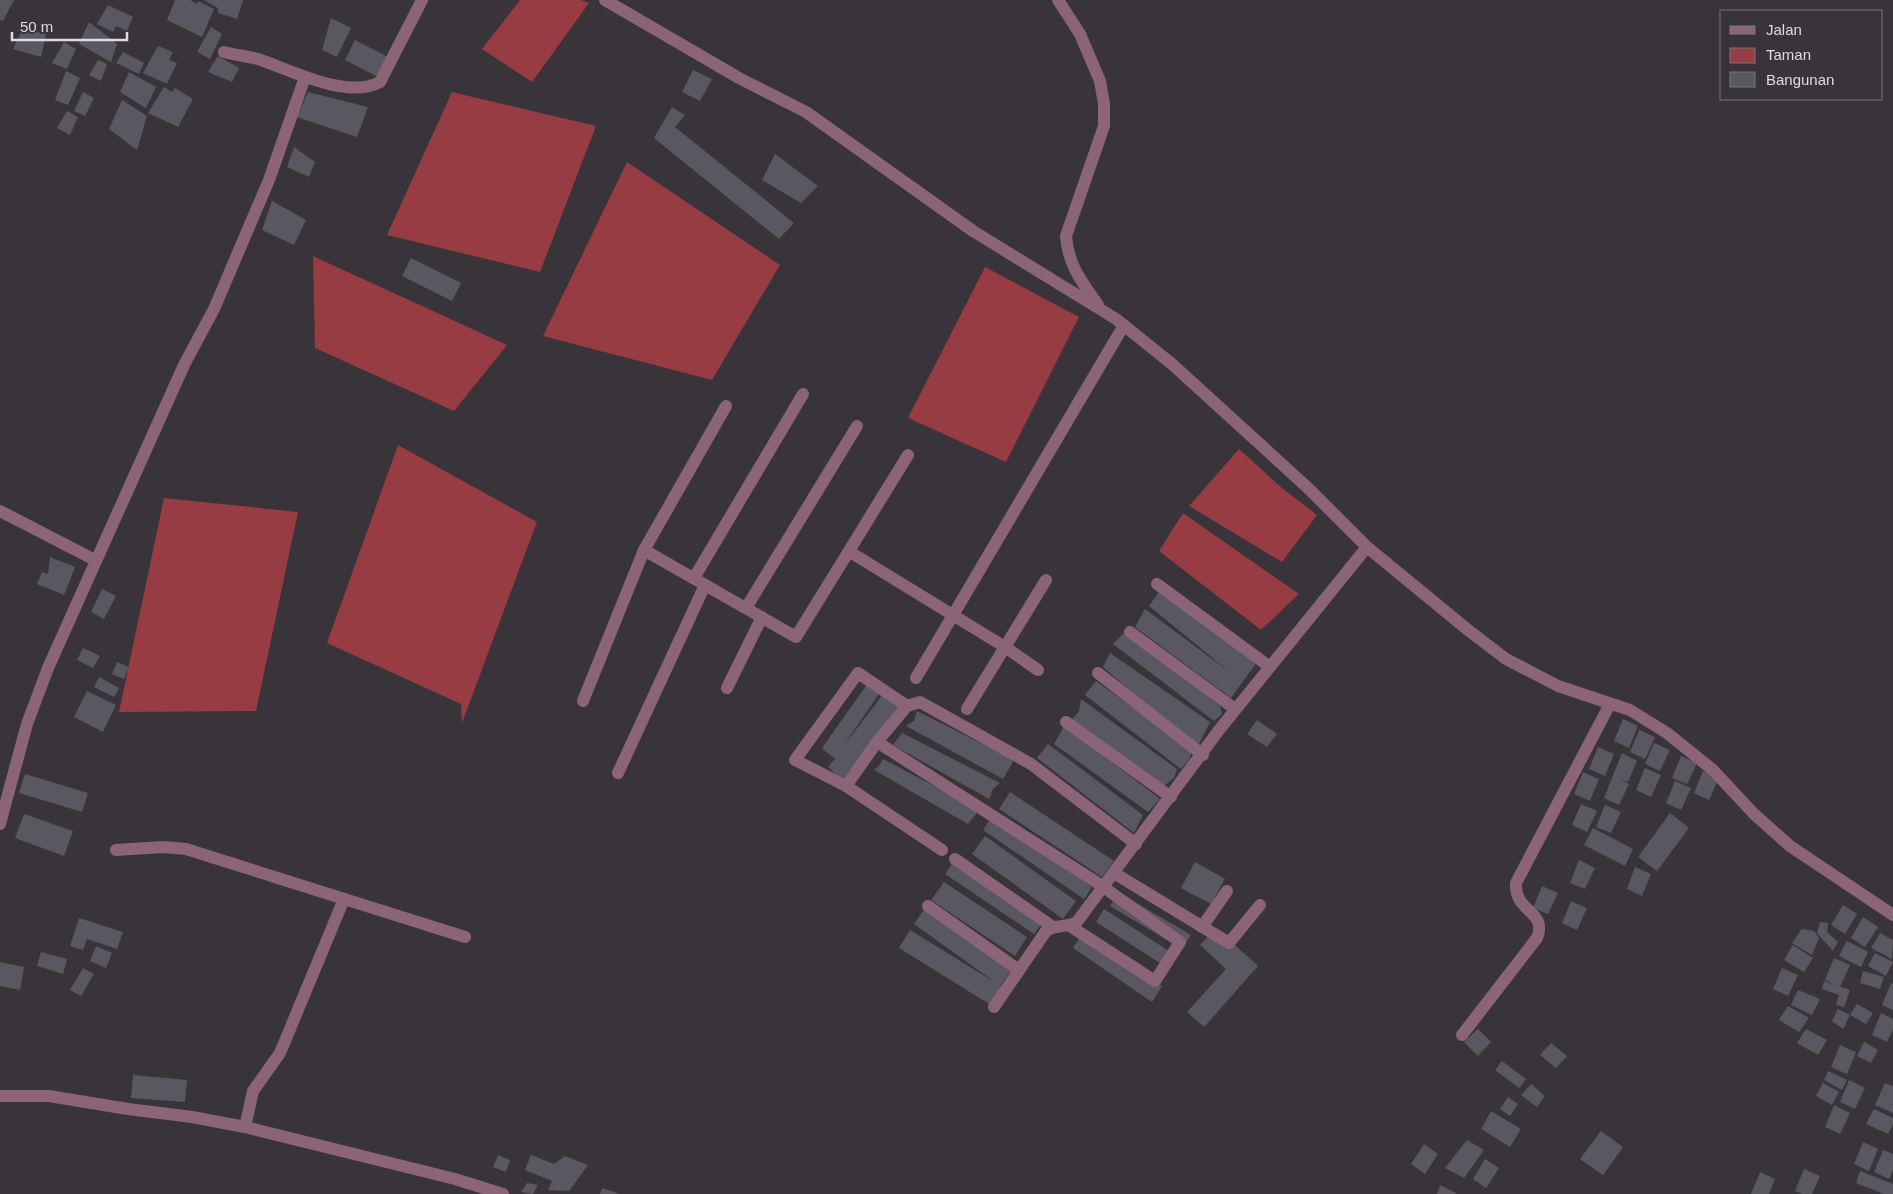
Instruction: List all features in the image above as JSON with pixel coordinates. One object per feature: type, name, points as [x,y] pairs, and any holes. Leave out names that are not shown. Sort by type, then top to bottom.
[{"type":"street","points":[[224,52],[256,59],[305,77],[348,88],[370,88],[380,82],[422,0]]},
{"type":"street","points":[[605,0],[739,78],[806,112],[972,231],[1124,325],[1172,364],[1309,489],[1368,548],[1440,609],[1506,659],[1558,686],[1630,710],[1672,737],[1713,770],[1754,814],[1790,846],[1893,915]]},
{"type":"street","points":[[1058,0],[1080,34],[1100,81],[1104,104],[1104,126],[1066,236],[1067,252],[1073,268],[1101,310]]},
{"type":"street","points":[[0,824],[27,724],[48,668],[184,366],[214,308],[270,180],[305,77]]},
{"type":"street","points":[[916,678],[1124,325]]},
{"type":"street","points":[[618,773],[699,582],[803,394]]},
{"type":"street","points":[[583,702],[644,550],[726,406]]},
{"type":"street","points":[[746,608],[857,426]]},
{"type":"street","points":[[644,550],[796,637],[908,455]]},
{"type":"street","points":[[0,511],[95,560]]},
{"type":"street","points":[[994,1007],[1042,935],[1053,927],[1070,926],[1077,922],[1106,889],[1114,873],[1236,709],[1368,548]]},
{"type":"street","points":[[850,552],[1005,647],[1038,670]]},
{"type":"street","points":[[967,709],[1046,580]]},
{"type":"street","points":[[1158,584],[1270,667]]},
{"type":"street","points":[[727,688],[762,618]]},
{"type":"street","points":[[1130,632],[1236,709]]},
{"type":"street","points":[[1098,672],[1203,755]]},
{"type":"street","points":[[907,706],[858,673],[794,760],[846,786],[942,850]]},
{"type":"street","points":[[846,786],[877,742],[907,706],[920,702],[1030,764],[1136,844]]},
{"type":"street","points":[[1462,1035],[1537,938],[1541,928],[1538,920],[1520,903],[1516,892],[1516,883],[1610,704]]},
{"type":"street","points":[[1066,722],[1171,797]]},
{"type":"street","points":[[877,742],[1106,889],[1180,942],[1155,980],[1070,926]]},
{"type":"street","points":[[116,850],[163,847],[186,849],[465,937]]},
{"type":"street","points":[[955,859],[1053,927]]},
{"type":"street","points":[[1114,873],[1229,943],[1260,906]]},
{"type":"street","points":[[1202,927],[1227,891]]},
{"type":"street","points":[[245,1127],[253,1091],[280,1053],[344,900]]},
{"type":"street","points":[[928,906],[1019,970]]},
{"type":"street","points":[[0,1096],[49,1096],[192,1117],[245,1127],[455,1179],[502,1194]]},
{"type":"green space","points":[[520,0],[581,0],[589,3],[532,82],[482,49]]},
{"type":"green space","points":[[452,92],[596,126],[540,272],[387,235]]},
{"type":"green space","points":[[627,162],[780,265],[712,380],[543,336]]},
{"type":"green space","points":[[313,256],[507,345],[454,411],[315,348]]},
{"type":"green space","points":[[985,267],[1079,317],[1006,462],[908,418]]},
{"type":"green space","points":[[398,445],[537,522],[462,723],[461,704],[327,643]]},
{"type":"green space","points":[[1239,449],[1282,488],[1317,515],[1282,562],[1189,506]]},
{"type":"green space","points":[[164,498],[298,512],[256,711],[119,712]]},
{"type":"green space","points":[[1183,513],[1299,594],[1261,630],[1159,551]]},
{"type":"building","points":[[0,0],[14,0],[3,21],[0,20]]},
{"type":"building","points":[[175,0],[190,0],[197,4],[198,1],[214,9],[202,37],[167,20]]},
{"type":"building","points":[[204,0],[243,0],[237,19],[218,13],[218,8]]},
{"type":"building","points":[[108,5],[133,17],[127,31],[116,26],[113,32],[97,24]]},
{"type":"building","points":[[331,18],[351,28],[337,57],[322,50]]},
{"type":"building","points":[[89,22],[117,44],[111,62],[79,44]]},
{"type":"building","points":[[211,27],[222,34],[210,59],[197,52]]},
{"type":"building","points":[[23,28],[46,34],[41,57],[13,49]]},
{"type":"building","points":[[355,40],[388,57],[376,76],[345,60]]},
{"type":"building","points":[[64,42],[76,49],[67,69],[52,63]]},
{"type":"building","points":[[158,46],[173,52],[169,60],[177,63],[167,84],[143,73]]},
{"type":"building","points":[[123,52],[144,63],[139,74],[116,63]]},
{"type":"building","points":[[218,56],[239,68],[232,82],[208,72]]},
{"type":"building","points":[[98,60],[107,64],[101,81],[89,75]]},
{"type":"building","points":[[693,70],[712,79],[700,101],[682,92]]},
{"type":"building","points":[[66,71],[80,78],[68,105],[55,100]]},
{"type":"building","points":[[129,72],[156,87],[146,108],[120,92]]},
{"type":"building","points":[[164,87],[172,92],[175,88],[193,99],[178,127],[148,113]]},
{"type":"building","points":[[83,92],[94,98],[85,116],[74,111]]},
{"type":"building","points":[[308,92],[368,107],[357,137],[297,117]]},
{"type":"building","points":[[122,100],[147,116],[137,150],[109,129]]},
{"type":"building","points":[[672,107],[685,115],[675,127],[794,223],[779,239],[654,138]]},
{"type":"building","points":[[67,111],[78,117],[70,135],[57,128]]},
{"type":"building","points":[[294,147],[315,162],[309,177],[287,167]]},
{"type":"building","points":[[775,154],[818,186],[801,203],[762,180]]},
{"type":"building","points":[[272,201],[306,220],[294,245],[262,230]]},
{"type":"building","points":[[411,258],[461,283],[452,301],[402,276]]},
{"type":"building","points":[[50,557],[75,567],[64,595],[37,584],[42,572],[48,574]]},
{"type":"building","points":[[102,589],[116,596],[104,619],[91,612]]},
{"type":"building","points":[[1161,589],[1257,662],[1231,698],[1135,627],[1145,609],[1231,673],[1149,606]]},
{"type":"building","points":[[1126,631],[1220,706],[1222,714],[1214,721],[1113,644]]},
{"type":"building","points":[[83,648],[100,656],[93,668],[77,660]]},
{"type":"building","points":[[1110,653],[1210,722],[1197,748],[1103,667]]},
{"type":"building","points":[[117,662],[129,667],[124,679],[112,674]]},
{"type":"building","points":[[99,677],[119,688],[114,697],[94,687]]},
{"type":"building","points":[[1096,681],[1192,750],[1189,760],[1181,769],[1085,695]]},
{"type":"building","points":[[868,683],[881,691],[842,748],[884,693],[901,707],[842,780],[828,767],[835,759],[822,748]]},
{"type":"building","points":[[87,691],[116,705],[103,732],[74,717]]},
{"type":"building","points":[[1081,699],[1177,769],[1174,778],[1161,788],[1072,720],[1079,711]]},
{"type":"building","points":[[917,711],[1014,760],[1003,779],[906,726],[914,721]]},
{"type":"building","points":[[1623,719],[1638,726],[1629,748],[1614,741]]},
{"type":"building","points":[[1257,720],[1277,734],[1267,747],[1247,734]]},
{"type":"building","points":[[1064,726],[1160,799],[1148,812],[1054,744]]},
{"type":"building","points":[[1639,730],[1655,737],[1645,759],[1630,752]]},
{"type":"building","points":[[902,733],[1000,783],[993,789],[989,799],[893,745]]},
{"type":"building","points":[[1654,743],[1670,750],[1660,771],[1645,764]]},
{"type":"building","points":[[1048,744],[1143,815],[1134,833],[1037,758]]},
{"type":"building","points":[[1598,747],[1614,754],[1605,776],[1589,769]]},
{"type":"building","points":[[1622,753],[1637,761],[1628,782],[1620,779],[1629,784],[1619,805],[1604,798]]},
{"type":"building","points":[[1681,756],[1697,763],[1687,784],[1672,778]]},
{"type":"building","points":[[883,759],[976,808],[976,814],[968,824],[874,770]]},
{"type":"building","points":[[1645,768],[1661,775],[1651,797],[1636,790]]},
{"type":"building","points":[[1703,771],[1719,778],[1709,800],[1694,793]]},
{"type":"building","points":[[1583,772],[1599,779],[1590,801],[1574,794]]},
{"type":"building","points":[[25,774],[88,793],[82,812],[19,793]]},
{"type":"building","points":[[1675,781],[1691,788],[1681,810],[1666,803]]},
{"type":"building","points":[[1010,792],[1114,861],[1102,877],[999,809]]},
{"type":"building","points":[[1581,804],[1597,811],[1587,832],[1572,825]]},
{"type":"building","points":[[1605,805],[1621,812],[1611,833],[1596,827]]},
{"type":"building","points":[[1670,813],[1689,828],[1657,871],[1638,857]]},
{"type":"building","points":[[24,814],[73,831],[64,856],[15,838]]},
{"type":"building","points":[[991,818],[1092,887],[1084,899],[983,830]]},
{"type":"building","points":[[1593,828],[1633,849],[1625,866],[1584,845]]},
{"type":"building","points":[[985,836],[1076,901],[1063,919],[972,854]]},
{"type":"building","points":[[955,859],[1045,919],[1034,934],[945,874]]},
{"type":"building","points":[[1579,860],[1595,868],[1585,889],[1570,883]]},
{"type":"building","points":[[1195,862],[1225,879],[1211,904],[1181,888]]},
{"type":"building","points":[[1635,867],[1651,874],[1642,896],[1627,889]]},
{"type":"building","points":[[944,882],[1027,937],[1015,956],[931,900]]},
{"type":"building","points":[[1542,886],[1558,893],[1548,914],[1533,908]]},
{"type":"building","points":[[1118,892],[1191,935],[1182,949],[1110,906]]},
{"type":"building","points":[[1571,901],[1587,908],[1577,930],[1562,923]]},
{"type":"building","points":[[1843,905],[1857,914],[1845,934],[1831,925]]},
{"type":"building","points":[[925,908],[1011,971],[1000,986],[1005,989],[994,1007],[899,948],[910,930],[996,983],[914,924]]},
{"type":"building","points":[[1104,909],[1172,953],[1163,965],[1096,922]]},
{"type":"building","points":[[1863,917],[1878,927],[1865,947],[1851,938]]},
{"type":"building","points":[[79,918],[123,932],[117,949],[87,939],[83,950],[70,946]]},
{"type":"building","points":[[1820,922],[1828,923],[1827,932],[1838,942],[1833,951],[1817,933]]},
{"type":"building","points":[[1216,928],[1258,966],[1204,1027],[1187,1012],[1226,969],[1200,945]]},
{"type":"building","points":[[1802,929],[1814,931],[1819,938],[1812,955],[1792,943]]},
{"type":"building","points":[[1083,932],[1162,986],[1152,1002],[1073,948]]},
{"type":"building","points":[[1880,933],[1893,940],[1892,959],[1871,948]]},
{"type":"building","points":[[1847,941],[1868,952],[1861,967],[1839,956]]},
{"type":"building","points":[[1793,945],[1813,958],[1804,972],[1784,960]]},
{"type":"building","points":[[96,946],[112,953],[106,968],[90,961]]},
{"type":"building","points":[[41,952],[67,959],[63,974],[37,966]]},
{"type":"building","points":[[1875,953],[1893,962],[1886,976],[1868,966]]},
{"type":"building","points":[[1834,958],[1850,965],[1840,987],[1825,980]]},
{"type":"building","points":[[0,962],[24,967],[20,990],[0,986]]},
{"type":"building","points":[[83,968],[94,974],[81,996],[70,990]]},
{"type":"building","points":[[1782,968],[1798,975],[1788,996],[1773,989]]},
{"type":"building","points":[[1863,971],[1884,977],[1880,989],[1860,983]]},
{"type":"building","points":[[1824,981],[1850,990],[1844,1007],[1836,1005],[1839,995],[1822,989]]},
{"type":"building","points":[[1891,983],[1893,984],[1893,1010],[1882,1005]]},
{"type":"building","points":[[1798,990],[1820,999],[1812,1015],[1791,1005]]},
{"type":"building","points":[[1857,1004],[1873,1013],[1866,1024],[1850,1015]]},
{"type":"building","points":[[1788,1006],[1809,1018],[1799,1032],[1779,1020]]},
{"type":"building","points":[[1838,1009],[1850,1015],[1843,1029],[1832,1021]]},
{"type":"building","points":[[1881,1013],[1893,1019],[1893,1029],[1887,1042],[1872,1035]]},
{"type":"building","points":[[1478,1029],[1491,1042],[1478,1056],[1464,1042]]},
{"type":"building","points":[[1806,1029],[1827,1040],[1818,1055],[1797,1043]]},
{"type":"building","points":[[1864,1042],[1878,1050],[1871,1063],[1857,1056]]},
{"type":"building","points":[[1551,1043],[1567,1056],[1556,1068],[1540,1055]]},
{"type":"building","points":[[1840,1045],[1856,1052],[1847,1074],[1831,1067]]},
{"type":"building","points":[[1502,1061],[1526,1079],[1519,1088],[1495,1070]]},
{"type":"building","points":[[1828,1071],[1847,1080],[1842,1090],[1824,1080]]},
{"type":"building","points":[[133,1075],[187,1080],[185,1102],[131,1098]]},
{"type":"building","points":[[1849,1080],[1865,1088],[1855,1109],[1840,1102]]},
{"type":"building","points":[[1823,1083],[1839,1092],[1832,1105],[1816,1096]]},
{"type":"building","points":[[1885,1083],[1893,1086],[1893,1113],[1875,1105]]},
{"type":"building","points":[[1531,1084],[1545,1096],[1537,1107],[1521,1095]]},
{"type":"building","points":[[1508,1097],[1518,1104],[1510,1116],[1500,1109]]},
{"type":"building","points":[[1834,1105],[1850,1113],[1840,1134],[1825,1127]]},
{"type":"building","points":[[1874,1109],[1893,1118],[1893,1124],[1888,1134],[1866,1124]]},
{"type":"building","points":[[1491,1111],[1521,1129],[1510,1147],[1481,1129]]},
{"type":"building","points":[[1601,1131],[1623,1147],[1603,1175],[1580,1159]]},
{"type":"building","points":[[1467,1140],[1484,1150],[1464,1178],[1445,1168]]},
{"type":"building","points":[[1863,1142],[1878,1149],[1869,1171],[1854,1164]]},
{"type":"building","points":[[1424,1144],[1438,1154],[1425,1174],[1411,1164]]},
{"type":"building","points":[[1883,1150],[1893,1154],[1893,1170],[1889,1179],[1874,1172]]},
{"type":"building","points":[[498,1155],[510,1160],[506,1172],[493,1167]]},
{"type":"building","points":[[531,1155],[554,1164],[565,1156],[588,1165],[569,1191],[548,1190],[552,1181],[525,1170]]},
{"type":"building","points":[[1485,1159],[1499,1168],[1486,1188],[1473,1179]]},
{"type":"building","points":[[1804,1169],[1820,1176],[1812,1194],[1803,1194],[1795,1191]]},
{"type":"building","points":[[1860,1171],[1893,1184],[1893,1194],[1884,1194],[1856,1183]]},
{"type":"building","points":[[1760,1172],[1775,1179],[1769,1194],[1751,1194]]},
{"type":"building","points":[[527,1183],[538,1185],[533,1194],[521,1192]]},
{"type":"building","points":[[1440,1185],[1456,1193],[1456,1194],[1437,1194]]},
{"type":"building","points":[[602,1188],[620,1194],[600,1194]]}]
